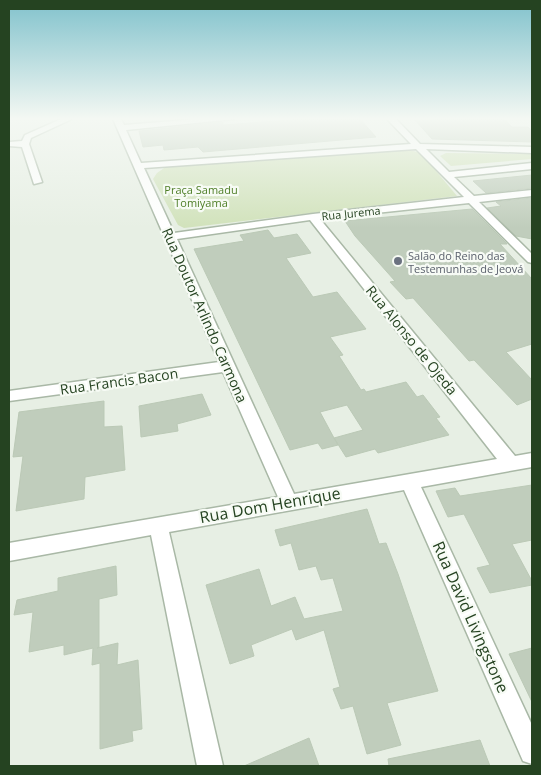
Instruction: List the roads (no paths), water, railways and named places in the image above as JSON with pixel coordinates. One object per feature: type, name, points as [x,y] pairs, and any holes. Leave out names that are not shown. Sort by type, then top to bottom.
[{"type":"street","points":[[29,155],[37,182]]},
{"type":"street","name":"Rua Doutor Arlindo Carmona","points":[[134,155],[289,502]]},
{"type":"street","points":[[139,166],[290,155]]},
{"type":"street","points":[[427,155],[532,260]]},
{"type":"street","points":[[447,174],[532,166]]},
{"type":"street","name":"Rua Jurema","points":[[170,237],[313,217],[473,201],[532,193]]},
{"type":"street","name":"Rua Alonso de Ojeda","points":[[313,217],[510,464]]},
{"type":"street","points":[[520,248],[532,247]]},
{"type":"street","name":"Rua Francis Bacon","points":[[9,396],[228,366]]},
{"type":"street","name":"Rua Dom Henrique","points":[[9,552],[158,524],[532,460]]},
{"type":"street","name":"Rua David Livingstone","points":[[409,481],[532,752]]},
{"type":"street","points":[[158,524],[210,766]]},
{"type":"place","name":"Salão do Reino das Testemunhas de Jeová","points":[[398,261]]},
{"type":"park label","name":"Praça Samadu Tomiyama","points":[[201,195]]}]
